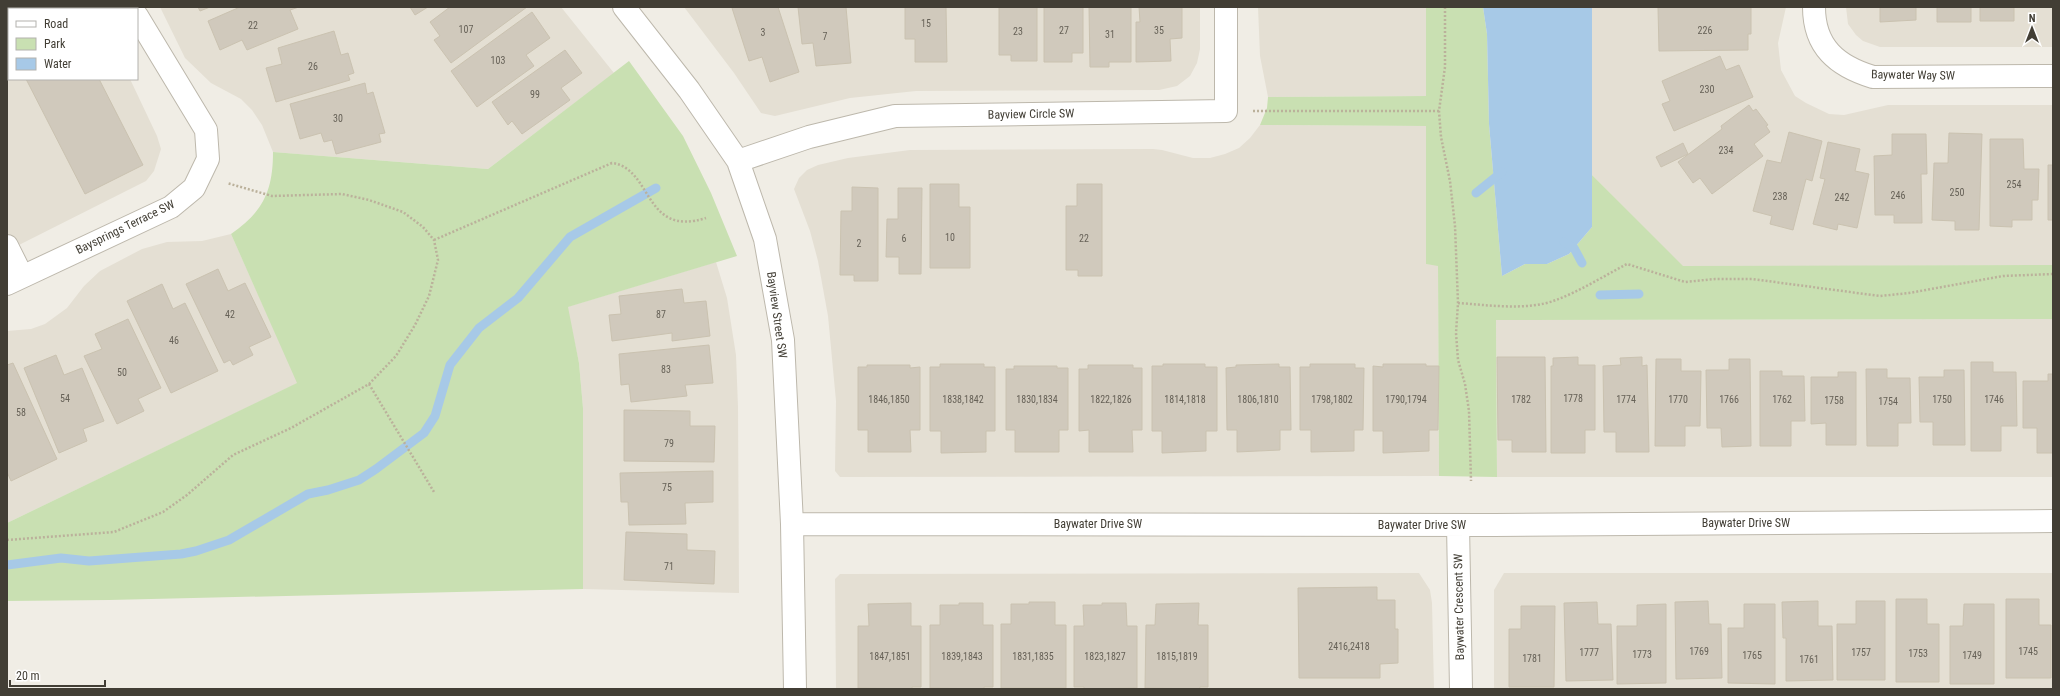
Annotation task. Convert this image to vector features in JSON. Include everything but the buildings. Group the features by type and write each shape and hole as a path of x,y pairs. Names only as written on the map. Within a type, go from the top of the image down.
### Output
{"street":[{"name":"Bayview Street SW","path":"624,7 689,90 738,161 765,239 783,340 792,524 795,689"},
{"path":"1226,7 1226,111"},
{"name":"Baywater Way SW","path":"1814,7 1819,39 1835,58 1852,70 1872,77 2053,76"},
{"name":"Baysprings Terrace SW","path":"15,280 171,207 194,188 201,175 208,159 206,130 138,18"},
{"name":"Bayview Circle SW","path":"738,161 809,137 895,116 1226,111"},
{"path":"7,246 15,280"},
{"name":"Baywater Drive SW","path":"792,524 1458,525 2053,521"},
{"name":"Baywater Crescent SW","path":"1458,525 1461,689"}],"path":[{"path":"1445,7 1445,67 1439,111 1441,137 1450,181 1455,226 1458,303 1456,333 1458,360 1465,384 1469,411 1471,481"},
{"path":"1226,111 1439,111"},
{"path":"434,240 612,163 621,164 629,170 658,211 673,220 691,223 706,218"},
{"path":"7,540 114,532 137,524 163,512 188,495 233,455 291,428 369,384 396,356 415,325 429,296 438,260 434,240 423,226 403,212 369,200 342,194 272,196 201,175"},
{"path":"1458,303 1497,306 1532,305 1555,301 1627,264 1686,282 1715,279 1752,279 1880,296 1910,293 2003,276 2053,274"},
{"path":"369,384 434,492"}],"shaded area":[{"path":"7,7 95,7 8,8 8,80 130,80 157,136 161,149 154,171 146,181 7,251"},
{"path":"160,7 561,7 614,73 488,169 273,152 262,125 252,110 241,99 211,83 185,58"},
{"path":"684,7 1200,7 1200,49 1197,63 1190,76 1177,86 1159,90 916,91 850,98 775,116 761,113 734,73"},
{"path":"1258,7 1426,7 1426,96 1268,97 1260,56"},
{"path":"1592,7 1786,7 1778,43 1781,70 1795,96 1829,114 1844,115 1888,105 2053,105 2053,265 1683,267 1591,174"},
{"path":"1846,7 2053,7 2053,47 1880,47 1863,41 1856,35 1848,24"},
{"path":"1260,125 1426,126 1426,264 1438,265 1439,476 840,477 835,471 836,401 828,316 818,261 810,231 794,189 799,178 807,170 818,165 848,158 910,150 1153,149 1193,158 1210,158 1239,148 1250,138"},
{"path":"231,234 298,383 7,523 7,331 31,329 45,324 67,308 84,286 100,271 142,249 167,242 202,241"},
{"path":"716,262 727,298 736,355 738,407 739,593 583,589 583,408 579,363 567,307"},
{"path":"2053,319 2053,477 1497,477 1496,320"},
{"path":"1419,573 1430,590 1432,603 1434,689 836,689 835,579 840,574"},
{"path":"1504,573 2053,573 2053,689 1494,689 1494,590"}],"green space":[{"path":"1426,7 1483,7 1487,34 1489,124 1502,276 1525,264 1547,264 1569,254 1592,227 1591,174 1683,266 2053,265 2053,319 1496,320 1497,477 1439,476 1438,266 1426,264 1426,126 1260,125 1267,108 1268,97 1426,96"},
{"path":"629,61 683,136 711,193 737,256 568,307 579,363 583,408 583,589 7,601 7,523 297,383 231,234 251,217 264,199 271,178 273,152 488,169"}],"water":[{"path":"1483,7 1592,7 1592,227 1569,254 1547,264 1525,264 1502,276 1489,124 1487,34"}],"waterway":[{"path":"1476,193 1502,172"},
{"path":"7,565 61,558 89,561 181,554 196,551 229,540 308,494 328,490 359,480 424,433 435,416 450,365 479,328 518,298 570,237 656,188"},
{"path":"1564,242 1574,248 1582,263"},
{"path":"1600,295 1639,294"}]}
